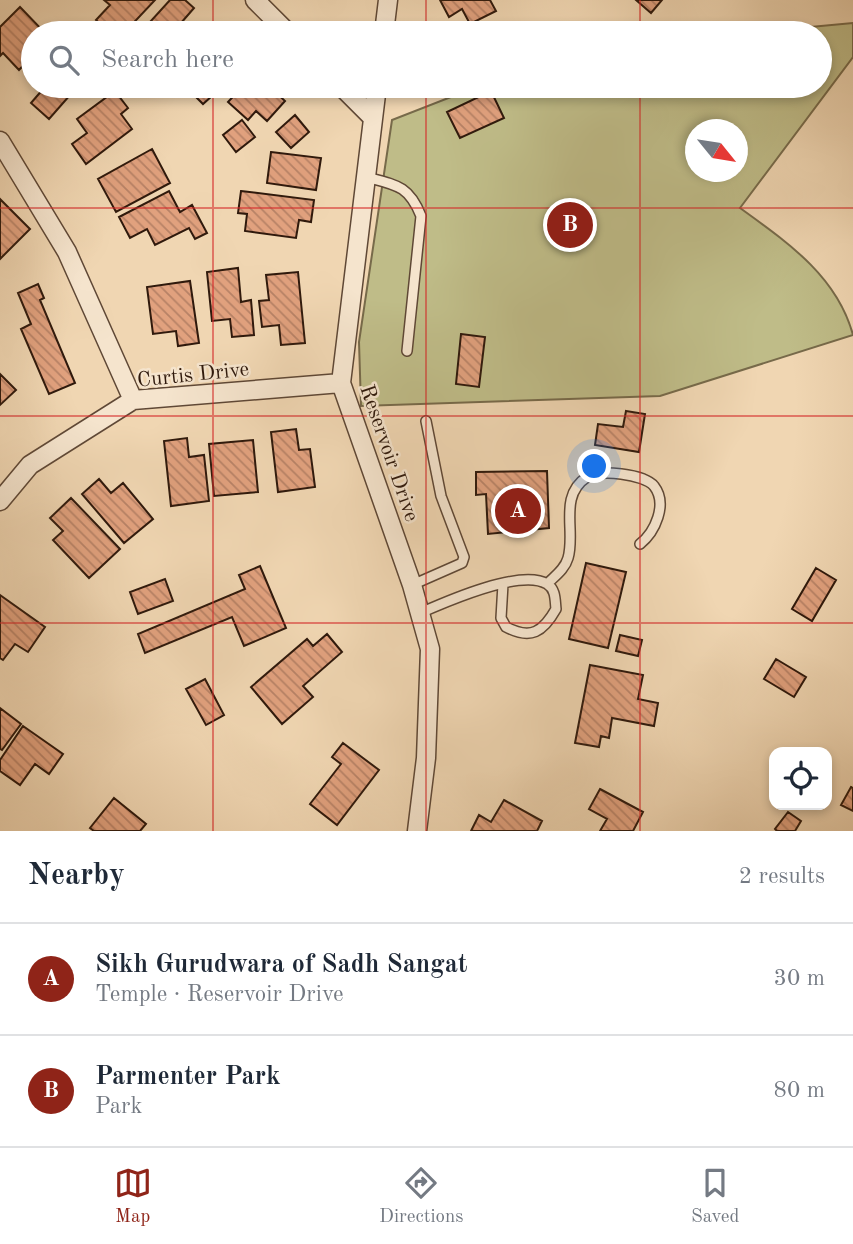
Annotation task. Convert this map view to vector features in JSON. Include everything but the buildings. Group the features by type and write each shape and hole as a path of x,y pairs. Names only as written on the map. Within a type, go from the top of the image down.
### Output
{"street":[{"path":"255,0 276,21"},
{"path":"385,21 388,0"},
{"path":"353,98 373,118"},
{"name":"Reservoir Drive","path":"376,98 341,383 412,585 430,649 426,758 416,831"},
{"path":"0,141 67,253 134,400"},
{"name":"Curtis Drive","path":"0,500 30,465 134,400 341,383"}],"lane":[{"path":"366,177 404,189 414,197 421,216 407,351"},
{"path":"412,585 463,563 464,557 440,496 426,421"},
{"path":"547,584 564,566 569,556 570,498 587,476 604,472 647,480 655,488 659,504 656,526 640,544"},
{"path":"420,613 469,590 531,579 547,584 554,591 556,609 540,632 531,635 506,627 501,618 503,584"}],"shaded area":[{"path":"853,23 853,57 832,85 832,25"},
{"path":"448,98 822,98 740,208 792,248 823,278 845,314 853,335 660,396 361,406 359,342 392,120"}],"place":[{"name":"Parmenter Park","path":"570,225"},
{"name":"Sikh Gurudwara of Sadh Sangat","path":"518,511"}]}
